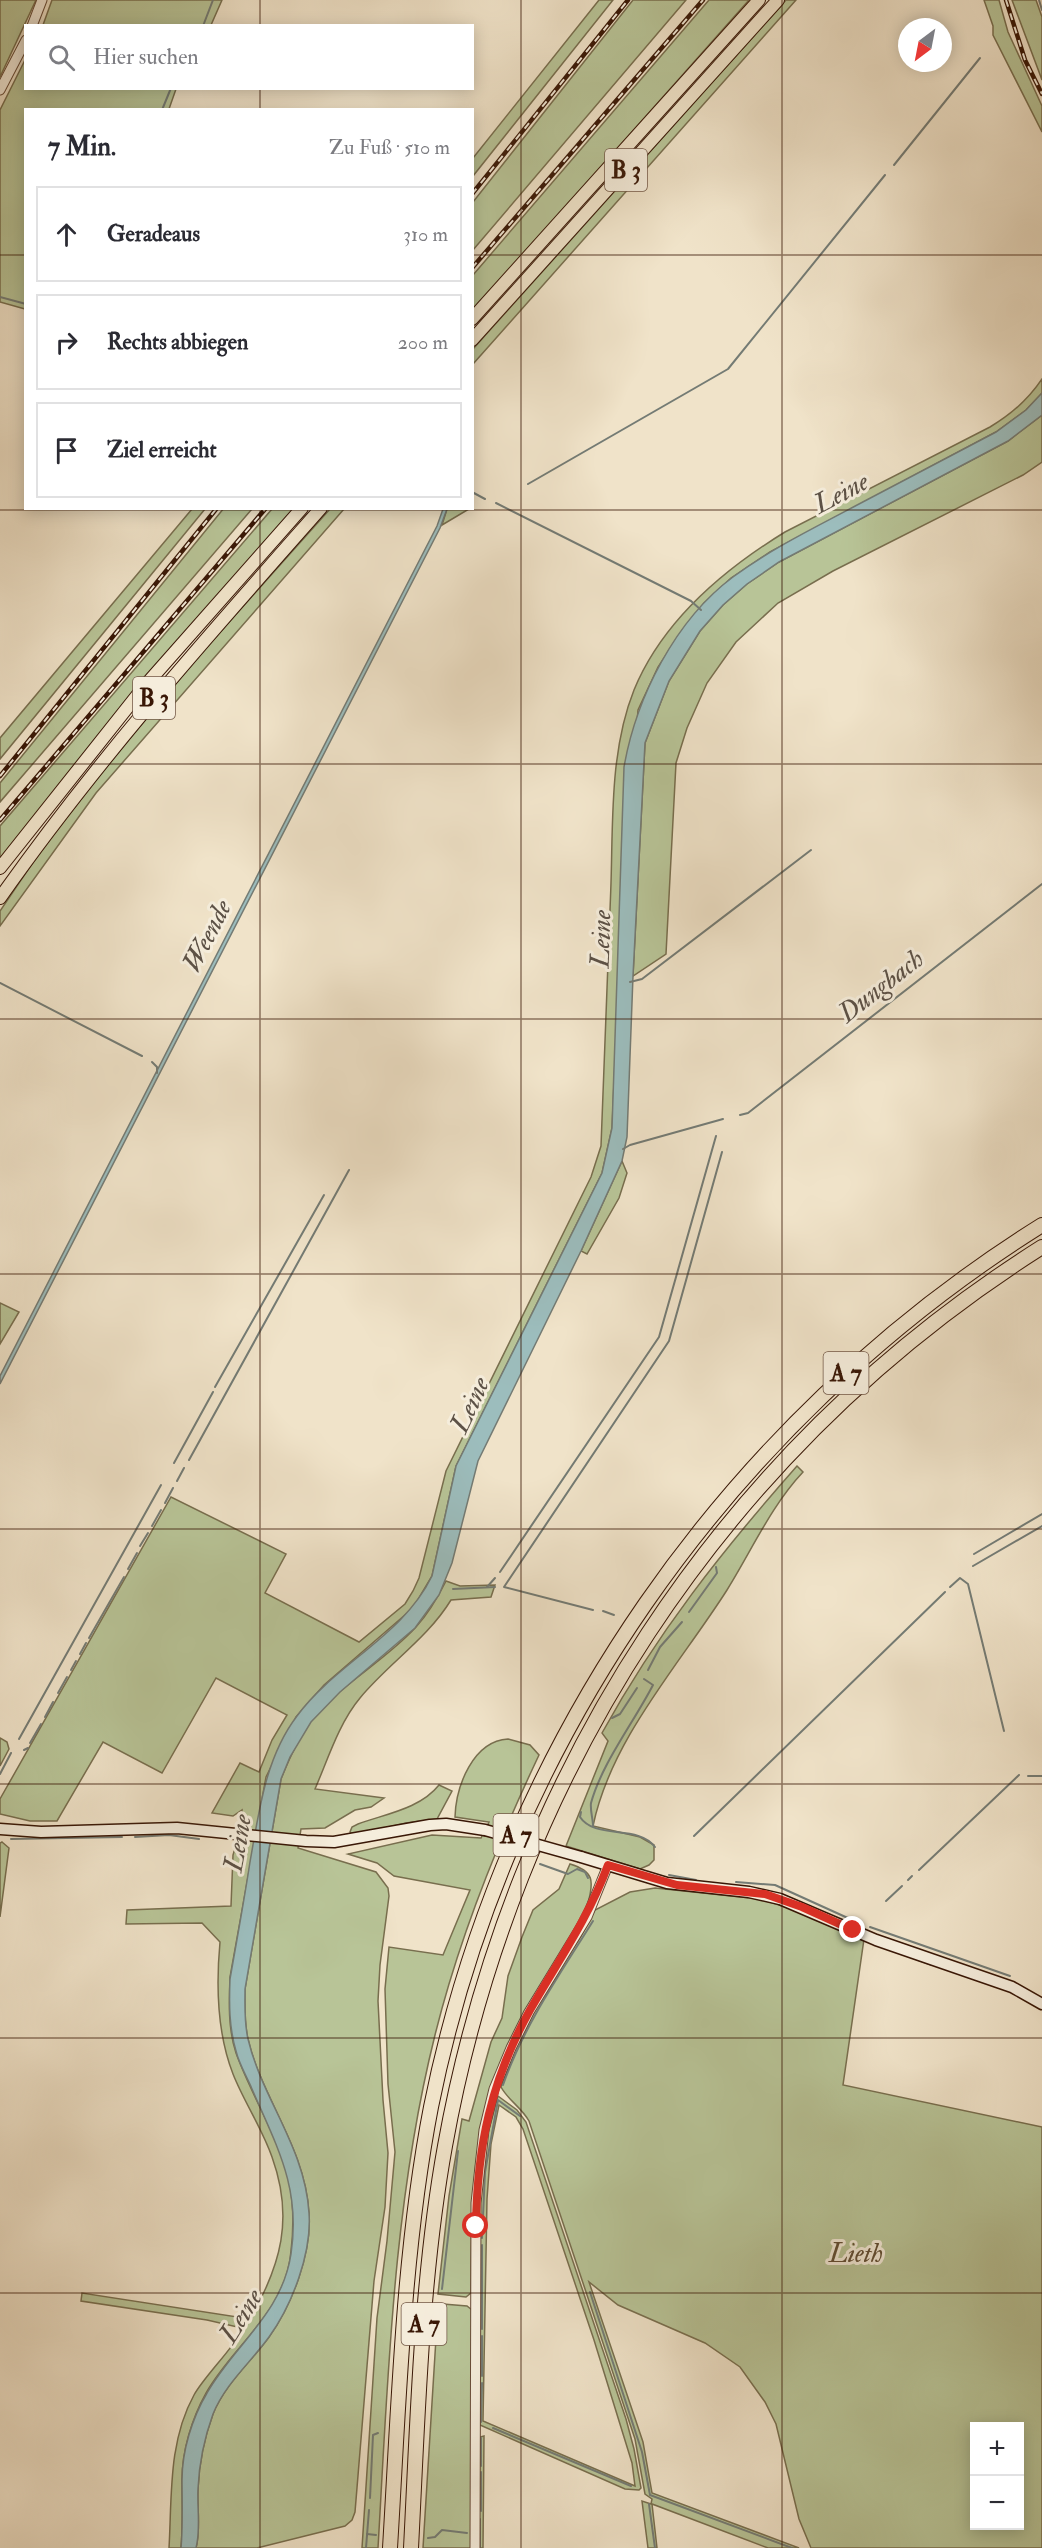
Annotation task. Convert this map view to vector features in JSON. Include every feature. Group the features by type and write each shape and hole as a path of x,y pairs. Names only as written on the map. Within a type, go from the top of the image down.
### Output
{"highway":[{"name":"B 3","path":"474,317 759,0"},
{"name":"B 3","path":"474,338 778,0"},
{"name":"B 3","path":"0,877 26,836 143,688 300,510"},
{"name":"B 3","path":"0,898 129,728 319,510"},
{"path":"0,868 26,836"},
{"name":"A 7","path":"390,2548 406,2296 431,2110 448,2035 481,1925 508,1853 539,1784 579,1707 635,1617 680,1553 756,1462 818,1399 891,1334 959,1281 1042,1226"},
{"name":"A 7","path":"411,2548 429,2263 438,2191 454,2102 472,2020 497,1940 526,1861 557,1792 610,1693 651,1629 696,1565 770,1476 838,1406 904,1348 975,1292 1042,1247"}],"main road":[{"path":"0,1829 41,1832 158,1827 229,1832 306,1842 334,1842 430,1825 446,1824 485,1830 677,1885 749,1892 780,1899 876,1940 1012,1987 1042,2004"}],"street":[{"path":"33,24 42,0"},
{"path":"0,90 24,44"},
{"path":"475,2548 476,2203 484,2130 494,2090 511,2048 529,2012 586,1917 608,1865"}],"green space":[{"path":"0,0 36,0 24,24 0,77"},
{"path":"52,0 222,0 211,24 43,24"},
{"path":"599,0 613,0 474,175 474,157"},
{"path":"633,0 686,0 474,249 474,201"},
{"path":"709,0 749,0 474,310 474,274"},
{"path":"786,0 796,0 474,363 474,348"},
{"path":"984,0 999,0 1008,32 1042,106 1042,132 993,35 993,26"},
{"path":"1012,0 1036,0 1042,17 1042,80"},
{"path":"24,62 24,90 176,90 169,108 24,108 24,309 0,302 0,110"},
{"path":"1042,379 1042,393 1026,410 996,432 770,552 731,578 704,603 681,632 658,667 638,710 619,969 612,1128 602,1173 456,1466 432,1576 413,1608 324,1685 296,1717 266,1777 230,1977 230,2016 236,2053 284,2161 293,2212 291,2251 287,2273 269,2310 217,2376 196,2413 182,2469 181,2548 169,2548 175,2451 186,2413 199,2387 234,2343 242,2328 207,2320 81,2301 82,2293 250,2319 270,2279 276,2260 283,2221 282,2200 279,2179 272,2157 233,2074 224,2042 218,1992 220,1942 202,1923 126,1924 127,1910 231,1906 233,1855 241,1827 242,1810 233,1816 212,1813 240,1763 259,1772 272,1740 287,1715 216,1678 162,1773 103,1742 57,1821 30,1821 0,1814 0,1799 171,1497 286,1554 265,1593 359,1642 405,1604 419,1578 446,1471 591,1177 601,1146 614,785 626,713 646,665 678,620 717,581 739,563 785,532 990,427 1019,406"},
{"path":"1042,415 1042,462 1023,475 833,571 778,603 736,642 707,683 687,728 676,763 666,954 633,976 645,743 669,681 700,631 723,605 747,584 779,562 1008,441"},
{"path":"191,510 204,510 0,759 0,738"},
{"path":"222,510 251,510 0,802 0,783"},
{"path":"271,510 295,510 0,860 0,826"},
{"path":"329,510 343,510 96,793 0,926 0,911 42,849 113,758 198,657"},
{"path":"447,510 467,510 442,525"},
{"path":"622,1161 627,1173 619,1198 587,1254 581,1251"},
{"path":"0,1303 19,1312 0,1344"},
{"path":"797,1466 803,1472 781,1499 727,1590 649,1703 615,1763 602,1794 593,1826 640,1837 654,1845 654,1860 640,1869 566,1846 608,1741 602,1733 623,1696 692,1594"},
{"path":"446,1581 460,1586 495,1585 491,1597 451,1600 431,1627 371,1685 340,1730 315,1789 384,1798 371,1807 355,1810 325,1828 301,1829 298,1848 376,1872 388,1888 389,1896 378,2001 388,2153 385,2207 374,2281 355,2512 352,2520 345,2526 257,2548 196,2548 200,2470 213,2414 224,2393 269,2337 285,2310 304,2261 309,2228 306,2189 300,2166 254,2061 245,2020 245,1989 281,1779 297,1743 310,1722 348,1684 416,1627 433,1605"},
{"path":"0,1738 7,1742 9,1749 0,1766"},
{"path":"508,1739 530,1745 539,1755 508,1824 467,1928 435,2035 421,2098 401,2226 389,2355 378,2548 362,2548 377,2318 395,2152 388,2084 385,1989 389,1947 443,1955 470,1890 394,1876 377,1863 348,1854 432,1835 481,1838 489,1822 455,1817 459,1792 463,1779 476,1756 496,1742"},
{"path":"439,1785 452,1791 437,1819 406,1823 354,1835 350,1832 352,1827 358,1824 390,1814 422,1800"},
{"path":"2,1842 9,1848 0,1917 0,1843"},
{"path":"570,1864 584,1870 590,1878 591,1889 588,1903 489,2093 483,2118 473,2192 471,2293 466,2297 438,2294 449,2196 462,2119 469,2121 491,2042 502,2018 508,1976 533,1910 559,1889"},
{"name":"Lieth","path":"655,1888 760,1899 795,1910 864,1939 843,2085 1042,2127 1042,2548 811,2548 799,2519 776,2424 765,2402 740,2367 705,2343 618,2305 589,2282 643,2442 652,2493 799,2548 768,2548 652,2504 657,2548 648,2548 642,2501 651,2504 652,2499 645,2494 635,2439 529,2121 501,2087 515,2049 542,1997 595,1910 630,1892"},
{"path":"498,2096 517,2110 526,2122 626,2419 634,2449 641,2488 639,2490 625,2489 480,2425 480,2202 485,2144","holes":["499,2105 516,2117 523,2129 594,2340 632,2463 635,2486 483,2421 487,2199 491,2144"]},
{"path":"443,2304 467,2306 472,2310 471,2548 423,2548 438,2306"},
{"path":"484,2436 483,2548 478,2548 480,2437"}],"water":[{"path":"1042,393 1042,415 1008,441 779,562 747,584 723,605 700,631 669,681 645,743 627,1137 622,1161 581,1251 478,1461 452,1563 439,1595 415,1628 340,1692 311,1722 290,1757 281,1779 245,1989 245,2020 254,2061 300,2166 309,2213 307,2245 299,2278 285,2310 269,2337 224,2393 213,2414 200,2470 196,2548 181,2548 182,2469 192,2424 218,2376 268,2312 286,2275 291,2254 293,2209 285,2168 237,2056 230,2015 230,1979 265,1786 277,1750 297,1716 330,1680 404,1616 432,1576 456,1466 602,1173 612,1128 624,767 638,714 648,688 661,662 693,615 733,577 795,538 996,432 1026,410"},
{"path":"443,510 447,510 440,528 0,1384 0,1376 437,526"}],"waterway":[{"name":"Weende","path":"204,24 213,0"},
{"path":"1039,0 1042,10"},
{"path":"894,165 980,58"},
{"name":"Weende","path":"163,108 170,90"},
{"path":"528,484 728,369 885,175"},
{"path":"0,297 24,303"},
{"path":"474,493 485,499"},
{"path":"496,503 691,601 701,610"},
{"path":"630,982 642,979 811,850"},
{"name":"Dungbach","path":"740,1115 748,1113 1042,884"},
{"path":"0,983 142,1056"},
{"path":"152,1062 157,1067 157,1073"},
{"name":"Dungbach","path":"623,1149 630,1145 723,1119"},
{"path":"500,1572 659,1337 716,1136"},
{"path":"593,1610 504,1587 669,1341 722,1152"},
{"path":"189,1460 349,1170"},
{"path":"215,1387 324,1195"},
{"path":"174,1463 213,1392"},
{"path":"177,1481 184,1468"},
{"path":"19,1739 161,1485"},
{"path":"165,1503 173,1488"},
{"path":"152,1526 161,1510"},
{"path":"974,1554 1042,1514"},
{"path":"973,1566 1042,1526"},
{"path":"140,1546 148,1533"},
{"path":"128,1569 137,1553"},
{"path":"689,1612 717,1573 716,1567"},
{"path":"89,1638 124,1577"},
{"path":"487,1587 495,1578"},
{"path":"950,1587 960,1578 968,1584 1004,1731"},
{"path":"453,1589 495,1587"},
{"path":"694,1836 945,1592"},
{"path":"603,1611 614,1615"},
{"path":"648,1670 660,1647 682,1622"},
{"path":"80,1654 86,1643"},
{"path":"71,1670 76,1661"},
{"path":"58,1693 67,1677"},
{"path":"593,1826 591,1803 596,1788 610,1758 653,1685 644,1679"},
{"path":"612,1718 620,1714 637,1688"},
{"path":"45,1717 53,1702"},
{"path":"30,1743 41,1724"},
{"path":"24,1750 28,1748"},
{"path":"0,1774 11,1753"},
{"path":"919,1870 1019,1775"},
{"path":"1028,1776 1042,1776"},
{"path":"581,1812 580,1817 587,1824 606,1831 638,1836 648,1840 655,1847"},
{"path":"135,1837 169,1835 199,1839"},
{"path":"11,1839 122,1837"},
{"path":"540,1864 568,1874 577,1869 585,1872 588,1878"},
{"path":"669,1875 696,1880"},
{"path":"908,1880 912,1876"},
{"path":"736,1882 775,1885 850,1919"},
{"path":"886,1901 902,1886"},
{"path":"503,2085 532,2021 593,1921"},
{"path":"870,1927 1010,1976"},
{"path":"850,1935 932,1965"},
{"path":"482,2238 485,2172 498,2100 520,2116"},
{"path":"442,2289 458,2151"},
{"path":"482,2245 482,2329"},
{"path":"590,2292 642,2452 650,2495 792,2548"},
{"path":"482,2336 482,2376"},
{"path":"481,2422 482,2383"},
{"path":"493,2428 631,2486"},
{"path":"370,2498 373,2435 378,2433"},
{"path":"481,2438 481,2466"},
{"path":"481,2472 481,2511"},
{"path":"649,2504 655,2548"},
{"path":"366,2548 369,2510"},
{"path":"480,2519 480,2548"},
{"path":"428,2538 435,2537 442,2530 467,2533"},
{"path":"367,2534 376,2535"}],"railway":[{"path":"474,192 628,0"},
{"path":"474,266 703,0"},
{"path":"1006,0 1025,60 1042,94"},
{"path":"0,776 215,510"},
{"path":"0,820 264,510"}],"route":[{"path":"476,2226 480,2153 489,2108 501,2070 529,2012 576,1937 596,1898 608,1865 677,1885 765,1894 802,1907 853,1930"}],"water label":[{"name":"Leine","path":"841,493"},
{"name":"Leine","path":"601,939"},
{"name":"Leine","path":"470,1405"},
{"name":"Leine","path":"238,1843"},
{"name":"Leine","path":"241,2316"}]}
